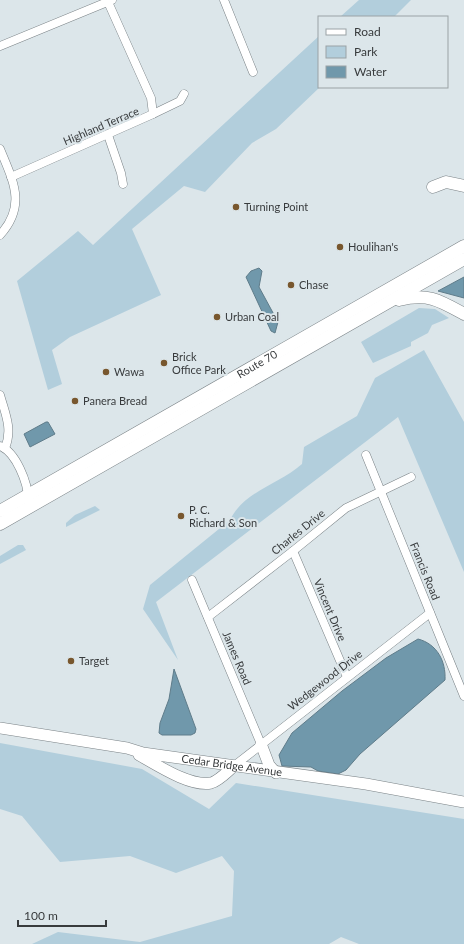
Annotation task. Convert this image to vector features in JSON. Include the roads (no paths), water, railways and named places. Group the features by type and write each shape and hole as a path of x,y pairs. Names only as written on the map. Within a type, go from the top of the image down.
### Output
{"highway":[{"path":"433,187 446,182 464,186"},
{"name":"Route 70","path":"0,511 28,493 174,413 464,246"},
{"name":"Route 70","path":"0,524 464,259"},
{"path":"388,302 418,296 431,298 464,314"}],"main road":[{"name":"Cedar Bridge Avenue","path":"0,728 276,773 366,784 464,802"},
{"path":"261,744 269,765 276,773"},
{"path":"127,748 186,779 199,783 212,783 234,766"}],"street":[{"path":"224,0 253,72"},
{"path":"0,46 110,1"},
{"name":"Highland Terrace","path":"11,177 153,114 151,98 110,1"},
{"path":"153,114 180,101 184,94"},
{"path":"108,135 121,173 123,184"},
{"path":"0,149 16,194 14,213 8,226 0,235"},
{"path":"0,395 9,427 9,437 2,447 17,462 28,493 29,507"},
{"name":"Francis Road","path":"366,455 464,696"},
{"name":"Charles Drive","path":"208,617 346,508 411,477"},
{"name":"Vincent Drive","path":"293,551 347,677"},
{"name":"James Road","path":"192,580 261,744"},
{"name":"Wedgewood Drive","path":"234,766 430,613"}],"water":[{"path":"259,268 262,271 259,287 278,322 275,333 271,331 246,277 251,271"},
{"path":"464,277 464,298 438,291"},
{"path":"48,422 55,434 30,447 24,434"},
{"path":"418,639 425,641 439,654 444,666 445,680 360,754 346,770 338,774 318,771 311,767 282,766 279,755 292,733 342,691 386,658"},
{"path":"174,669 196,729 195,733 191,735 162,735 159,733 160,723 169,699"}],"place":[{"name":"Turning Point","path":"236,207"},
{"name":"Houlihan's","path":"340,247"},
{"name":"Chase","path":"291,285"},
{"name":"Urban Coal","path":"217,317"},
{"name":"Brick Office Park","path":"164,363"},
{"name":"Wawa","path":"106,372"},
{"name":"Panera Bread","path":"75,401"},
{"name":"P. C. Richard & Son","path":"181,516"},
{"name":"Target","path":"71,661"}]}
